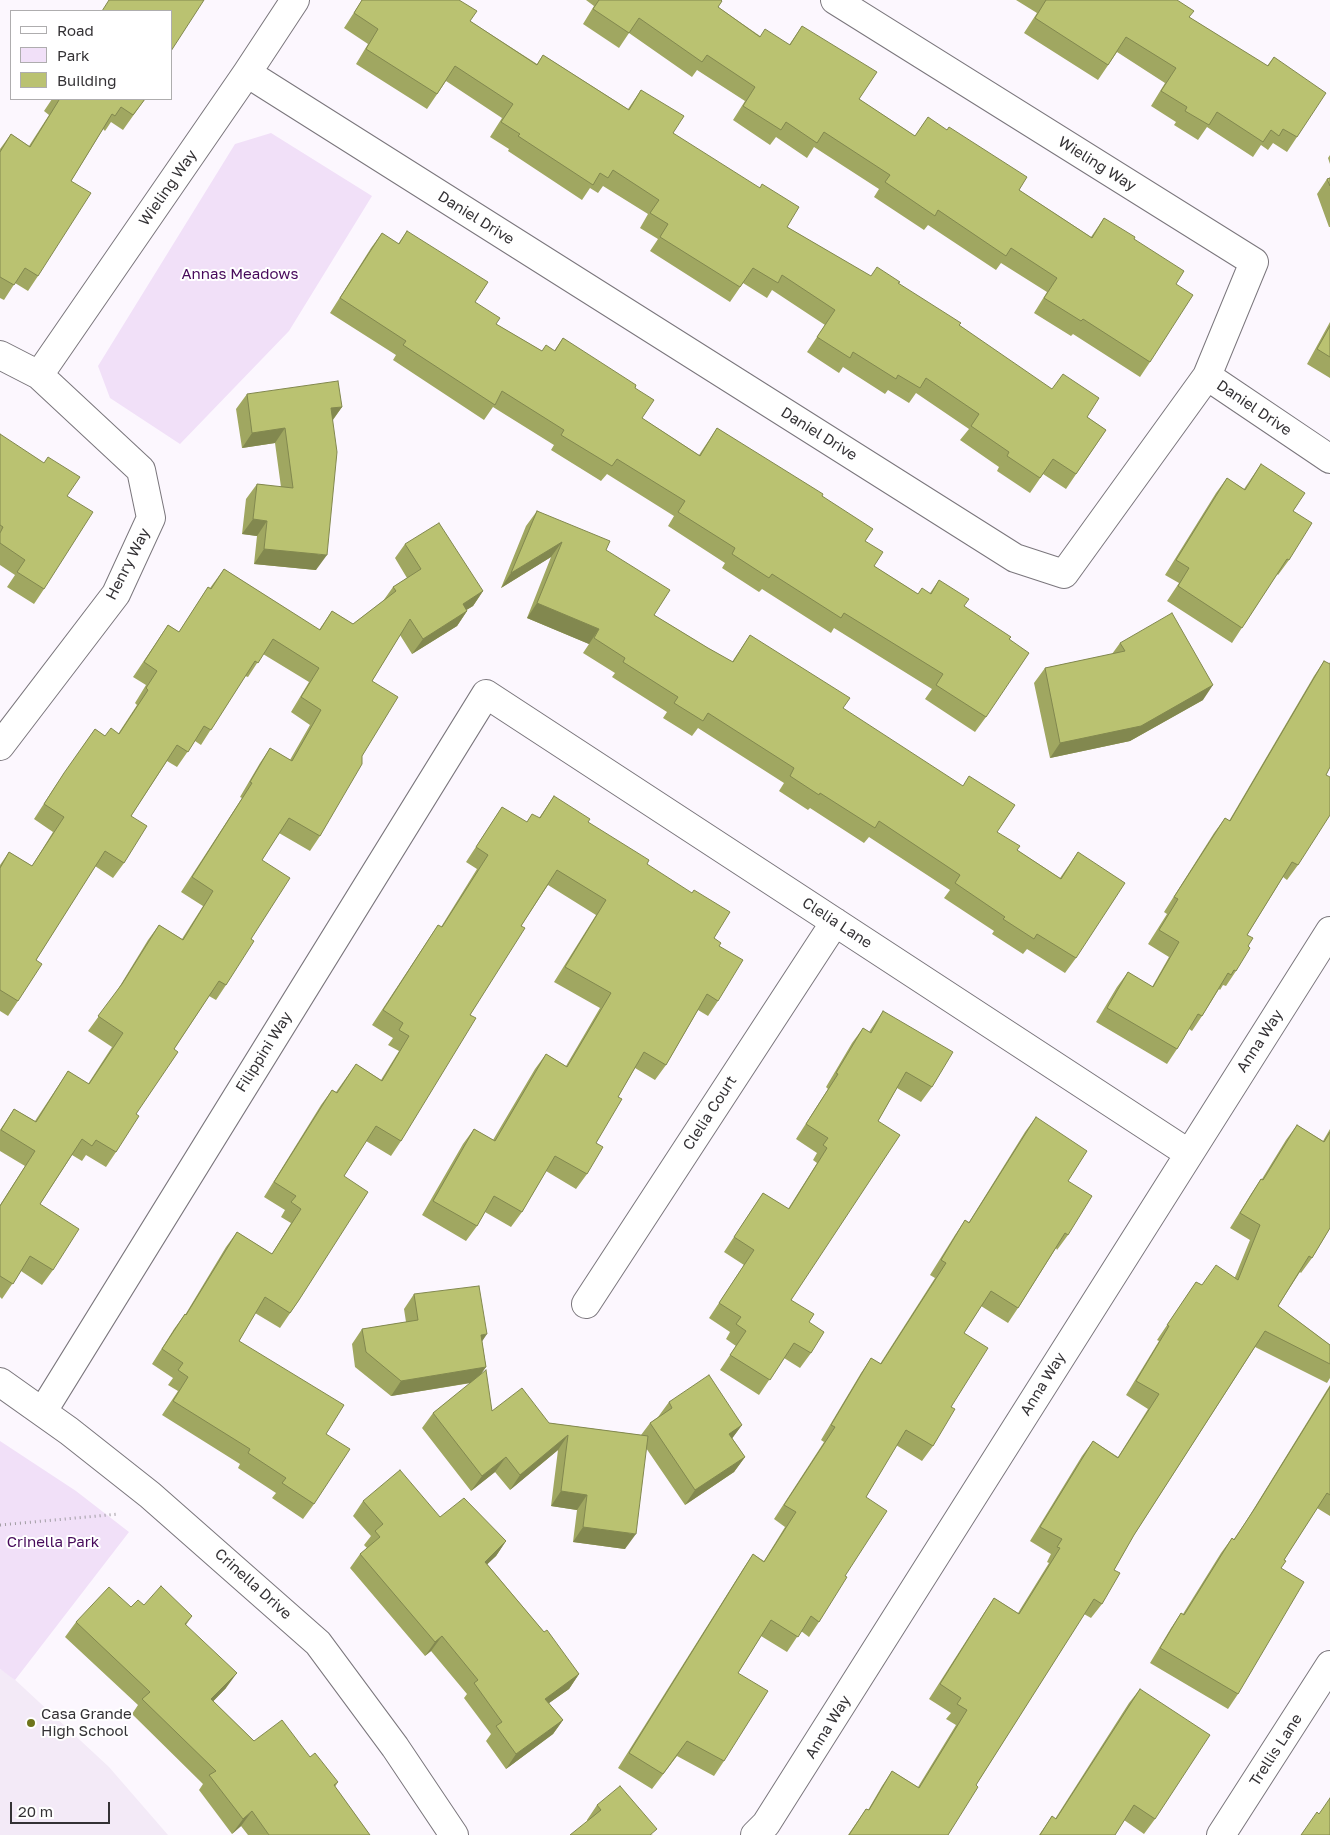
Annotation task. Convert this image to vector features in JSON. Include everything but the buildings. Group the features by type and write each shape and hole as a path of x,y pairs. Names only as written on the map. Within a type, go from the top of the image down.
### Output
{"street":[{"name":"Wieling Way","path":"39,375 248,73 295,0"},
{"name":"Wieling Way","path":"835,0 1254,262 1207,376"},
{"name":"Daniel Drive","path":"248,73 1015,558 1064,574 1207,376 1330,459"},
{"name":"Henry Way","path":"0,355 39,375 141,470 151,518 116,594 0,746"},
{"name":"Clelia Lane","path":"486,694 1188,1153"},
{"name":"Filippini Way","path":"43,1411 486,694"},
{"name":"Clelia Court","path":"586,1304 835,922"},
{"name":"Anna Way","path":"755,1835 772,1816 1188,1153 1330,931"},
{"name":"Crinella Drive","path":"0,1382 43,1411 150,1495 318,1643 395,1747 454,1835"},
{"name":"Trellis Lane","path":"1222,1835 1330,1665"}],"path":[{"path":"0,1525 119,1514"}],"shaded area":[{"name":"Casa Grande High School","path":"0,1669 11,1676 109,1767 168,1835 0,1835"}],"green space":[{"name":"Annas Meadows","path":"271,133 372,196 289,331 180,444 110,398 98,366 235,144"},
{"name":"Crinella Park","path":"0,1441 76,1491 129,1532 15,1680 0,1669"}],"place":[{"name":"Casa Grande High School","path":"31,1723"}]}
